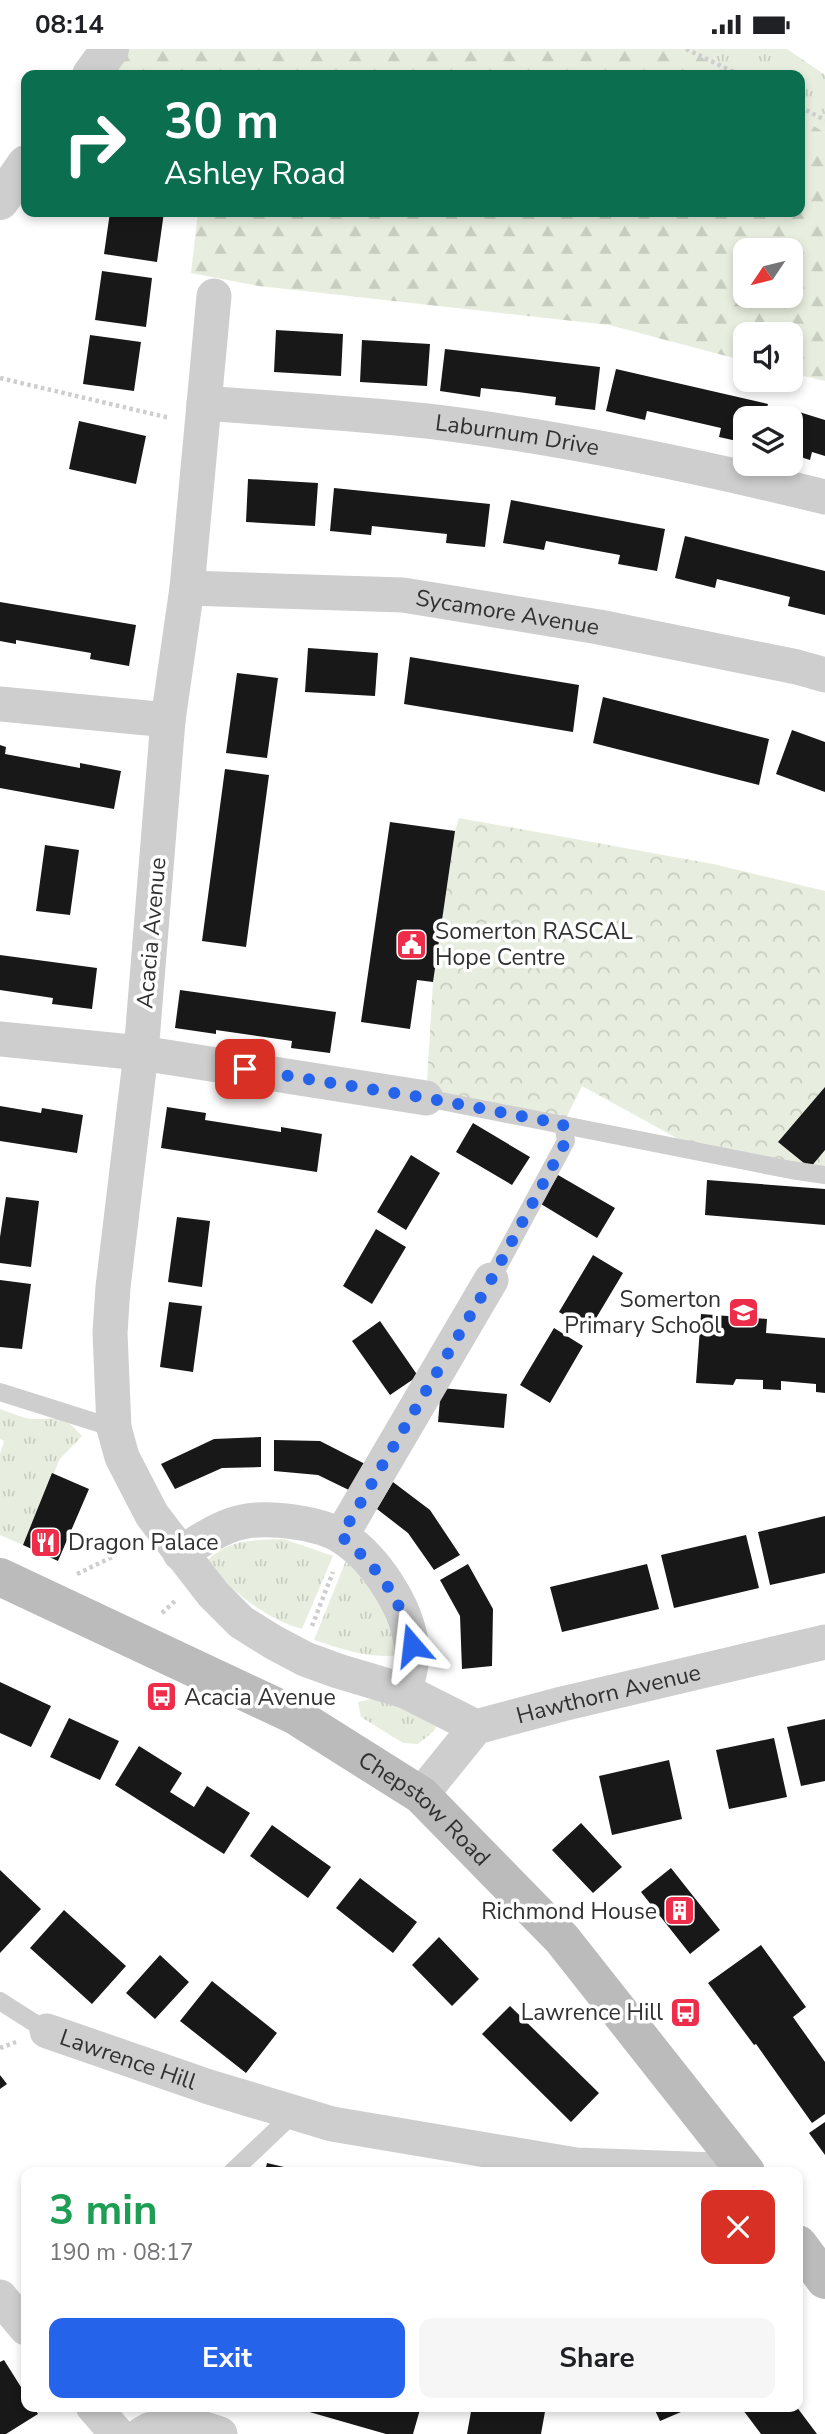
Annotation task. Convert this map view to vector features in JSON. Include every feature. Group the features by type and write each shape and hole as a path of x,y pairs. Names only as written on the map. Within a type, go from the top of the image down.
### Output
{"main road":[{"name":"Chepstow Road","path":"0,1577 294,1714 421,1795 562,1939 743,2167"},
{"path":"803,2250 825,2280"}],"street":[{"path":"95,70 110,49"},
{"path":"0,201 21,172"},
{"name":"Acacia Avenue","path":"215,296 187,588 168,720 141,1053 113,1287 110,1333 114,1428 122,1457 135,1487 152,1515 213,1594 241,1622 299,1656 405,1691 476,1727"},
{"name":"Laburnum Drive","path":"204,414 427,421 572,442 692,464 825,497"},
{"name":"Sycamore Avenue","path":"187,588 402,595 599,627 825,675"},
{"path":"0,704 168,720"},
{"path":"0,1039 141,1053 426,1098"},
{"path":"344,1538 491,1280"},
{"path":"180,1553 222,1527 248,1521 273,1520 308,1525 344,1538 365,1557 388,1585 406,1619 412,1645 405,1691"},
{"name":"Hawthorn Avenue","path":"476,1727 825,1642"},
{"path":"421,1795 476,1727"},
{"name":"Lawrence Hill","path":"47,2031 209,2087 332,2124 576,2165 633,2167"},
{"path":"0,2297 21,2322"},
{"path":"98,2412 117,2434"},
{"path":"142,2434 156,2425 183,2424 220,2434"}],"lane":[{"path":"426,1098 825,1175"},
{"path":"491,1280 566,1141 563,1124"},
{"path":"0,1392 114,1428"},
{"path":"0,2001 47,2031"},
{"path":"237,2167 294,2113"}],"path":[{"path":"686,49 730,70"},
{"path":"805,110 825,120"},
{"path":"0,378 204,414"},
{"path":"41,1598 114,1556 125,1539 135,1487"},
{"path":"299,1656 344,1538"},
{"path":"164,1611 179,1597"}],"green space":[{"path":"110,49 688,49 723,70 95,70"},
{"path":"688,49 787,49 825,75 825,133 805,120 805,70 723,70"},
{"path":"805,120 825,133 825,381 803,376 803,322 733,322 733,358 609,325 259,286 191,273 197,217 805,217"},
{"path":"459,818 713,864 825,891 825,1087 779,1142 810,1168 825,1150 825,1175 682,1141 582,1086 563,1124 426,1098 433,982"},
{"path":"0,1409 29,1418 64,1420 82,1436 60,1459 23,1545 0,1535 0,1454 4,1441 0,1439"},
{"path":"284,1539 333,1556 302,1629 276,1619 253,1605 210,1570 207,1561 224,1548 233,1545"},
{"path":"347,1558 374,1585 399,1655 366,1654 314,1640"},
{"path":"385,1696 438,1721 434,1731 418,1744 403,1743 361,1717 358,1702"}],"building":[{"path":"109,217 163,217 157,262 104,254"},
{"path":"102,271 152,278 146,327 95,320"},
{"path":"276,330 343,334 341,376 274,372"},
{"path":"90,335 141,342 134,391 83,384"},
{"path":"362,340 430,344 427,386 360,382"},
{"path":"445,349 600,367 595,410 555,405 556,397 518,392 481,388 480,397 440,391"},
{"path":"616,369 768,404 733,406 733,440 719,437 721,428 647,411 645,420 606,411"},
{"path":"803,413 825,420 825,456 812,452 810,460 803,458"},
{"path":"79,421 146,436 136,484 69,469"},
{"path":"248,479 318,483 315,526 246,522"},
{"path":"334,488 490,504 485,547 446,543 447,534 372,526 371,535 330,531"},
{"path":"511,500 665,529 657,571 618,564 620,555 546,541 544,550 503,543"},
{"path":"685,536 825,571 825,615 788,606 790,597 754,588 717,579 715,588 675,578"},
{"path":"0,602 136,625 129,666 90,659 91,653 16,640 16,644 0,641"},
{"path":"308,648 378,653 375,696 305,692"},
{"path":"410,657 579,685 573,732 404,704"},
{"path":"237,673 278,678 267,758 226,753"},
{"path":"603,697 769,739 759,785 593,743"},
{"path":"792,730 825,742 825,792 776,774"},
{"path":"0,745 6,747 5,754 80,768 80,763 121,771 114,809 0,788"},
{"path":"225,769 269,775 246,947 202,941"},
{"path":"390,822 455,831 433,982 417,980 410,1029 361,1022"},
{"path":"45,845 79,850 70,915 36,911"},
{"path":"0,955 97,968 92,1009 52,1004 53,998 0,990"},
{"path":"180,990 336,1012 330,1053 291,1048 292,1041 216,1030 216,1034 175,1028"},
{"path":"825,1087 825,1150 810,1168 778,1142"},
{"path":"0,1106 41,1113 42,1108 83,1115 77,1153 0,1141"},
{"path":"167,1107 206,1113 205,1120 281,1132 281,1127 322,1134 317,1172 161,1148"},
{"path":"473,1123 530,1157 512,1185 456,1152"},
{"path":"411,1155 440,1173 406,1230 377,1212"},
{"path":"558,1175 615,1208 597,1238 541,1204"},
{"path":"707,1180 825,1189 825,1225 705,1215"},
{"path":"6,1197 39,1201 31,1267 0,1263 0,1237"},
{"path":"177,1217 210,1221 202,1287 168,1282"},
{"path":"376,1229 406,1247 372,1304 343,1286"},
{"path":"593,1255 623,1273 589,1330 559,1312"},
{"path":"0,1280 31,1284 22,1349 0,1347"},
{"path":"169,1302 202,1306 193,1372 160,1367"},
{"path":"701,1314 767,1319 766,1333 825,1338 825,1393 816,1392 816,1384 781,1381 781,1390 763,1389 763,1380 736,1379 733,1385 696,1383"},
{"path":"380,1321 418,1376 390,1395 352,1341"},
{"path":"554,1328 583,1346 550,1403 520,1385"},
{"path":"441,1388 507,1394 504,1428 438,1422"},
{"path":"261,1437 261,1467 222,1468 175,1489 161,1464 214,1439"},
{"path":"274,1440 320,1441 369,1466 355,1493 318,1475 274,1471"},
{"path":"52,1473 89,1489 58,1561 23,1545"},
{"path":"393,1482 430,1510 460,1555 434,1570 408,1533 377,1509"},
{"path":"825,1516 825,1573 770,1585 758,1532"},
{"path":"746,1535 759,1588 674,1608 661,1555"},
{"path":"468,1564 493,1609 492,1666 462,1669 460,1616 440,1580"},
{"path":"647,1564 659,1609 562,1632 550,1587"},
{"path":"0,1682 51,1706 31,1747 0,1733"},
{"path":"69,1718 119,1741 100,1780 50,1757"},
{"path":"825,1719 825,1781 801,1786 787,1727"},
{"path":"774,1738 787,1797 729,1809 716,1750"},
{"path":"139,1746 182,1773 170,1792 194,1807 207,1786 250,1813 224,1854 115,1785"},
{"path":"669,1760 682,1819 612,1835 599,1776"},
{"path":"581,1823 622,1867 593,1893 552,1850"},
{"path":"272,1825 331,1867 308,1898 250,1856"},
{"name":"Richmond House","path":"671,1868 720,1930 690,1954 641,1892"},
{"path":"0,1870 41,1909 0,1953"},
{"path":"360,1878 417,1922 393,1953 336,1908"},
{"path":"64,1910 126,1966 92,2004 30,1948"},
{"path":"439,1937 479,1979 452,2006 412,1965"},
{"path":"761,1945 806,2007 793,2017 825,2062 825,2114 812,2123 756,2044 754,2045 708,1983"},
{"path":"160,1955 189,1982 155,2019 126,1993"},
{"path":"212,1981 277,2033 246,2073 180,2021"},
{"path":"510,2006 599,2093 571,2122 482,2034"},
{"path":"0,2075 7,2084 0,2089"},
{"path":"825,2122 825,2155 809,2133"},
{"path":"267,2163 284,2167 266,2167"},
{"path":"4,2360 21,2387 21,2412 38,2414 6,2434 0,2434 0,2362"},
{"path":"309,2412 419,2412 413,2434 386,2434"},
{"path":"471,2412 545,2412 541,2434 467,2434"},
{"path":"656,2412 681,2412 660,2421"},
{"path":"744,2412 800,2412 817,2434 761,2434"}],"place":[{"name":"Somerton RASCAL Hope Centre","path":"412,944"},
{"name":"Somerton Primary School","path":"744,1312"},
{"name":"Dragon Palace","path":"45,1542"},
{"name":"Acacia Avenue","path":"161,1697"},
{"name":"Richmond House","path":"680,1911"},
{"name":"Lawrence Hill","path":"686,2012"}],"route":[{"path":"245,1069 426,1098 563,1124 566,1141 491,1280 341,1536 365,1557 388,1585 406,1619 412,1645"}]}
